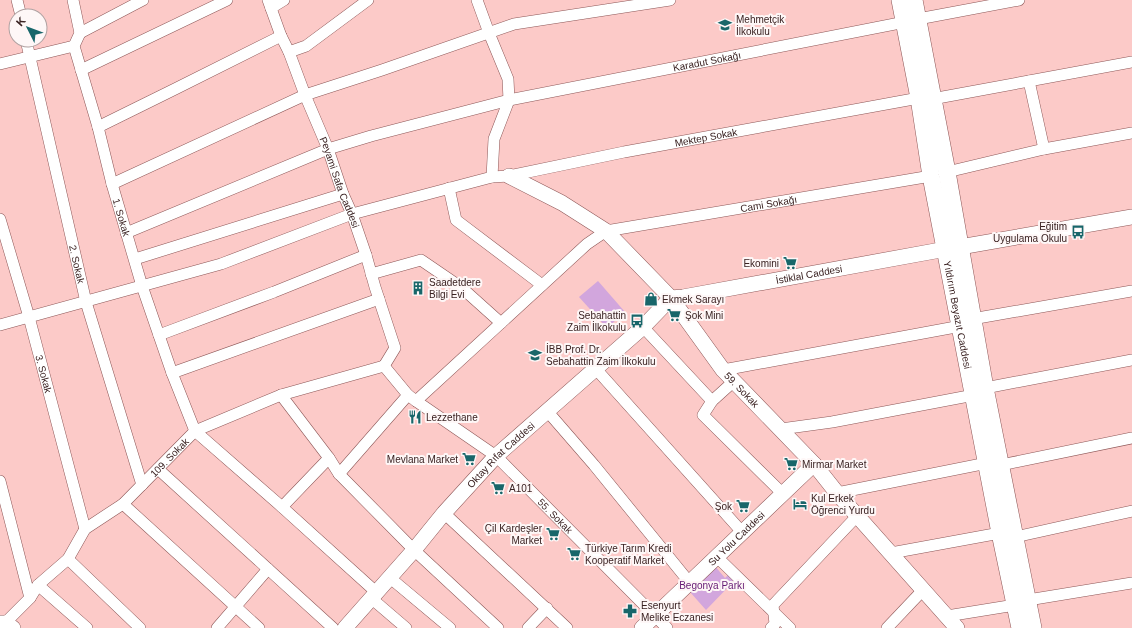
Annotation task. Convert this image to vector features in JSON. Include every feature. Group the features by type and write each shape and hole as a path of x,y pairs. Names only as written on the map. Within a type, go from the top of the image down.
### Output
{"main road":[{"name":"Yıldırım Beyazıt Caddesi","path":"900,0 911,21 926,98 967,323 1021,603 1020,628"},
{"name":"Yıldırım Beyazıt Caddesi","path":"911,21 914,0"},
{"name":"Yıldırım Beyazıt Caddesi","path":"1021,603 1033,628"}],"street":[{"path":"0,64 74,46 80,33 73,0"},
{"path":"80,33 143,0"},
{"path":"81,70 227,0"},
{"path":"270,4 284,0"},
{"path":"290,52 306,46 368,0"},
{"path":"477,0 508,79 509,100 494,139 492,177"},
{"path":"112,184 305,95 514,24 670,0"},
{"name":"Karadut Sokağı","path":"126,233 328,149 371,136 509,100 1019,0"},
{"name":"Peyami Safa Caddesi","path":"270,4 281,36 290,52 305,95 328,149 343,194 352,214 396,348 384,366"},
{"path":"98,127 281,36"},
{"name":"1. Sokak","path":"74,46 142,286 172,373 195,431"},
{"name":"2. Sokak","path":"28,48 86,302 142,485"},
{"name":"Mektep Sokak","path":"0,325 221,264 352,214 492,177 509,176 624,152 1132,62"},
{"path":"1029,81 1044,149"},
{"name":"Cami Sokağı","path":"606,231 939,174 1044,149 1132,133"},
{"name":"59. Sokak","path":"509,176 562,203 606,231 671,298 733,382 814,464 837,493 958,628"},
{"path":"449,188 456,220 542,285"},
{"path":"135,259 343,194"},
{"name":"İstiklal Caddesi","path":"671,298 683,298 953,248 1132,217"},
{"name":"3. Sokak","path":"0,219 29,317 85,529"},
{"path":"339,474 412,398 501,322 587,244 606,231"},
{"path":"159,335 274,292 366,255"},
{"path":"371,274 421,260 462,288 501,322"},
{"path":"723,370 1132,291"},
{"name":"Oktay Rıfat Caddesi","path":"345,628 414,550 444,513 496,456 548,412 643,327 671,298"},
{"path":"172,373 379,299"},
{"path":"643,327 712,401"},
{"path":"780,429 832,422 1132,360"},
{"name":"109. Sokak","path":"6,625 30,598 38,585 68,559 85,529 123,504 195,431 281,396 384,366"},
{"name":"55. Sokak","path":"384,366 412,398 496,456 667,628"},
{"path":"596,369 742,532"},
{"path":"733,382 712,401 702,415 782,494"},
{"path":"281,396 329,458 339,474 414,550 498,628"},
{"path":"548,412 594,465 690,583"},
{"path":"195,431 282,508 374,595 406,628"},
{"path":"837,493 1132,438"},
{"path":"282,508 329,458"},
{"name":"Su Yolu Caddesi","path":"642,628 814,464"},
{"path":"158,468 333,628"},
{"path":"0,481 30,598"},
{"path":"123,504 259,628"},
{"path":"891,553 1007,535 1132,511"},
{"path":"444,513 567,628"},
{"path":"772,628 775,624 773,606 858,515"},
{"path":"717,557 790,628"},
{"path":"68,559 140,628"},
{"path":"217,628 268,569"},
{"path":"389,577 450,628"},
{"path":"947,616 1132,583"},
{"path":"38,585 87,628"},
{"path":"887,628 923,590"},
{"path":"528,628 547,608"}],"green space":[{"path":"598,281 625,312 607,328 579,297"},
{"name":"Begonya Parkı","path":"714,565 725,578 728,575 734,581 706,610 690,592"}],"place":[{"name":"Mehmetçik İlkokulu","path":"725,25"},
{"name":"Eğitim Uygulama Okulu","path":"1078,232"},
{"name":"Ekomini","path":"790,263"},
{"name":"Saadetdere Bilgi Evi","path":"418,288"},
{"name":"Ekmek Sarayı","path":"651,299"},
{"name":"Şok Mini","path":"674,315"},
{"name":"Sebahattin Zaim İlkokulu","path":"637,321"},
{"name":"İBB Prof. Dr. Sebahattin Zaim İlkokulu","path":"535,355"},
{"name":"Lezzethane","path":"415,417"},
{"name":"Mevlana Market","path":"469,459"},
{"name":"Mirmar Market","path":"791,464"},
{"name":"A101","path":"498,488"},
{"name":"Kul Erkek Öğrenci Yurdu","path":"800,504"},
{"name":"Şok","path":"743,506"},
{"name":"Çil Kardeşler Market","path":"553,534"},
{"name":"Türkiye Tarım Kredi Kooperatif Market","path":"574,554"},
{"name":"Esenyurt Melike Eczanesi","path":"630,611"}]}
